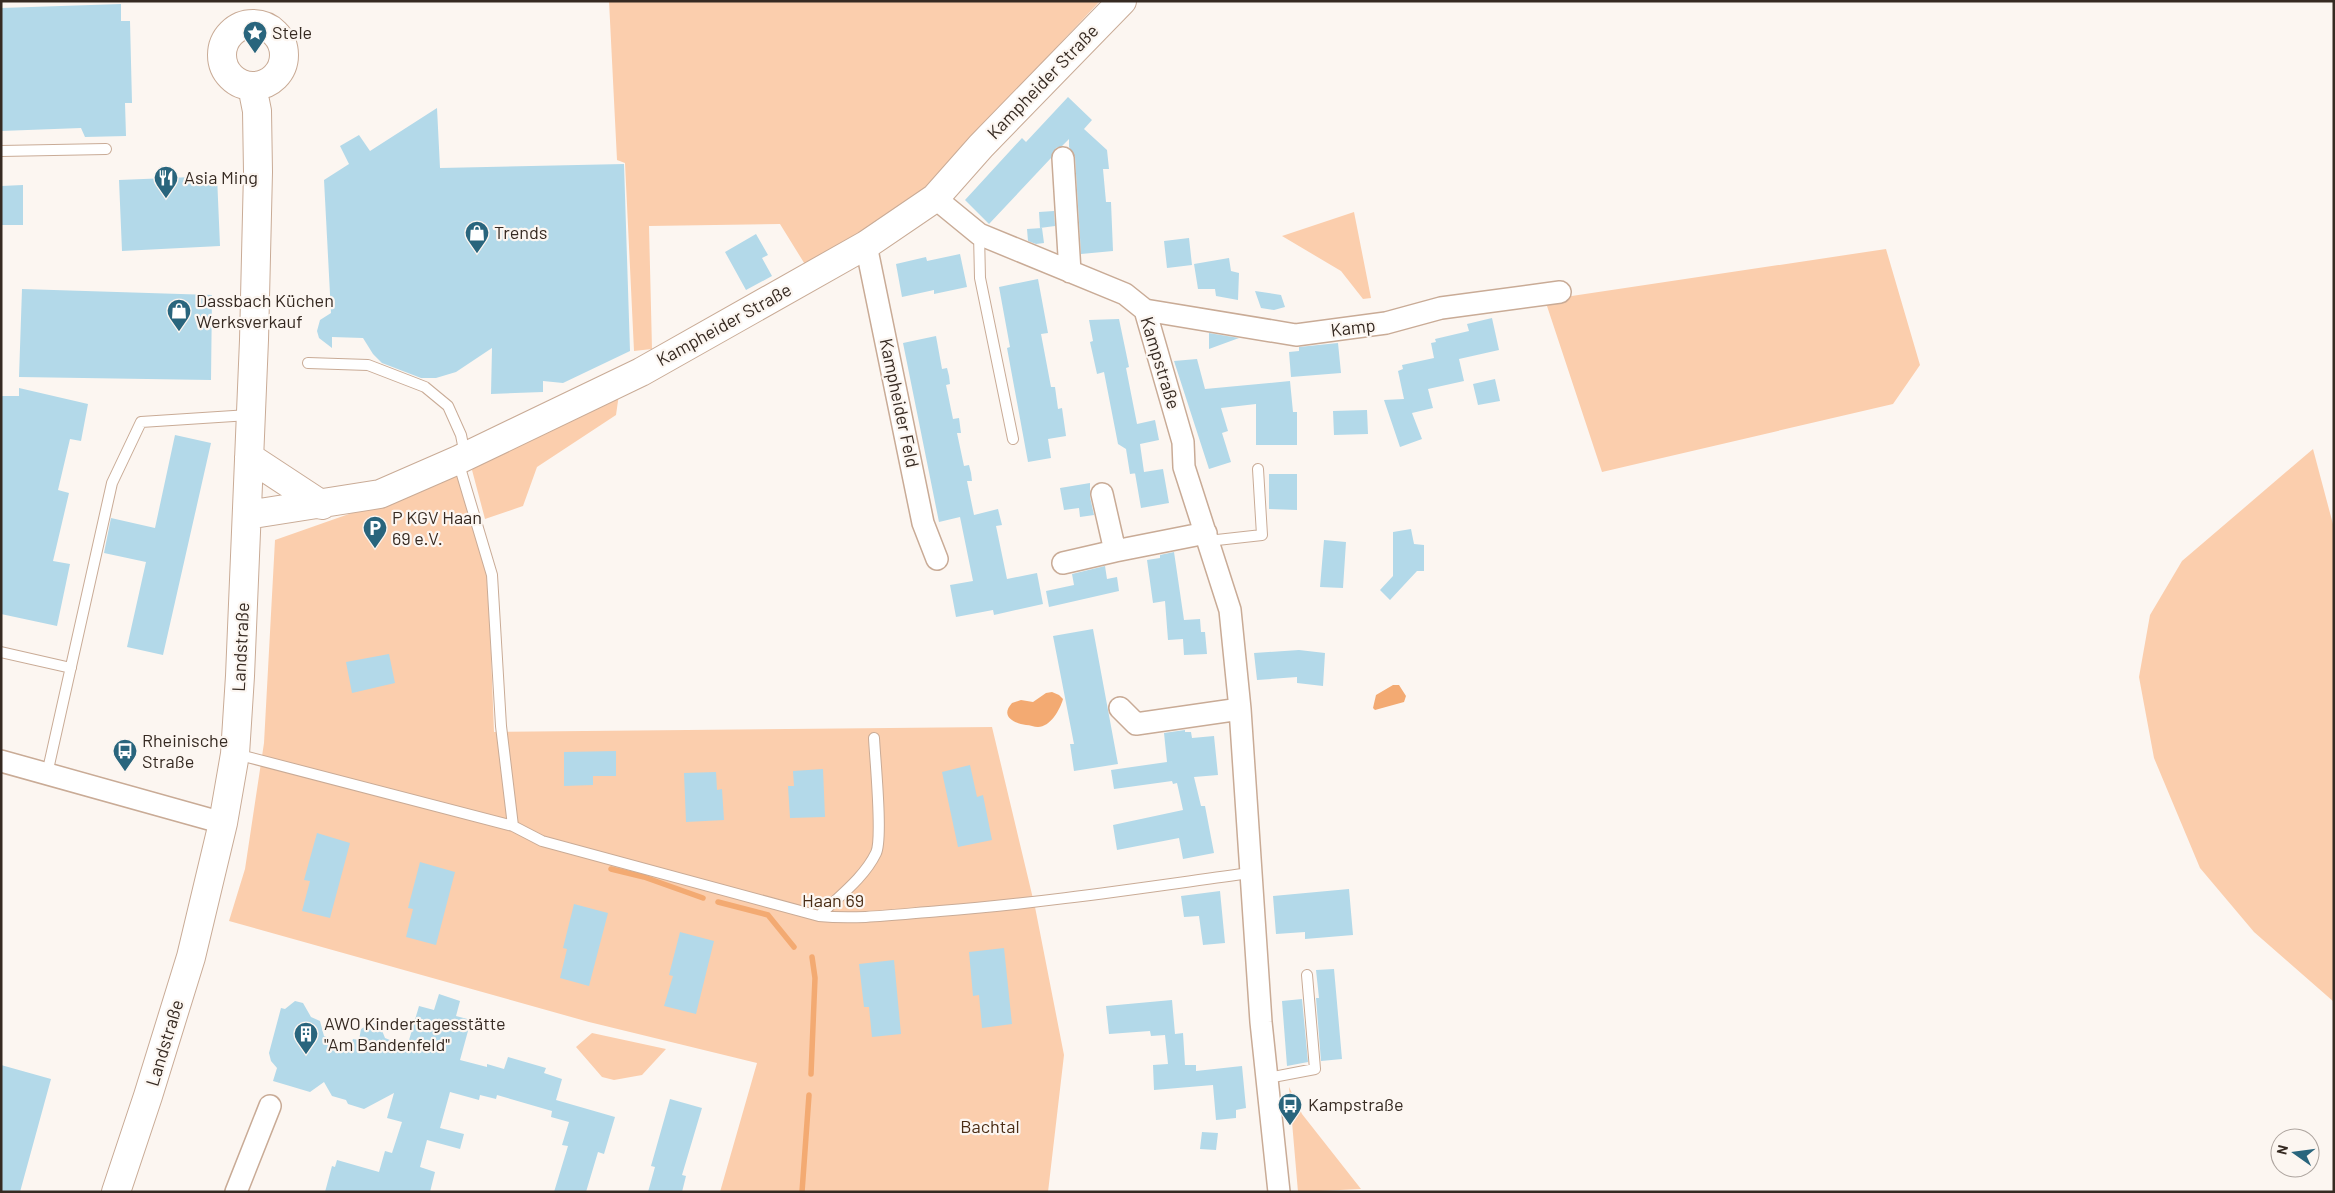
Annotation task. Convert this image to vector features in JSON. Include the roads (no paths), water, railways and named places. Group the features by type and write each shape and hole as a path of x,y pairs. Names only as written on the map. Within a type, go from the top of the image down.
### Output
{"main road":[{"name":"Kampheider Straße","path":"247,515 322,505 380,494 462,458 640,372 866,245 935,198 981,146 1122,1"},
{"path":"250,12 278,34 285,53 282,67 272,80 263,85 252,86 235,80 228,73 223,65 222,56 223,46 233,30 250,12"},
{"name":"Landstraße","path":"116,1192 191,957 223,823 235,754 254,340 258,172 257,111 252,86"},
{"path":"250,458 322,505"}],"street":[{"path":"1063,158 1070,272"},
{"name":"Kampstraße","path":"935,198 979,234 1125,294 1145,310 1183,442 1184,467 1230,610 1240,709 1261,1022 1279,1192"},
{"name":"Kampheider Feld","path":"866,245 923,523 937,560"},
{"name":"Kamp","path":"1145,310 1296,335 1386,323 1442,308 1560,292"},
{"path":"1102,494 1115,551"},
{"path":"1063,562 1115,551 1207,537"},
{"path":"1120,708 1136,724 1240,709"},
{"path":"1,761 223,823"},
{"path":"236,1192 270,1106"}],"lane":[{"path":"1,151 106,149"},
{"path":"979,234 980,278 1014,439"},
{"path":"308,363 368,366 425,387 448,406 461,435 462,458 492,574 501,726 513,826"},
{"path":"47,774 112,483 141,422 250,415"},
{"path":"1207,537 1262,535 1258,469"},
{"path":"1,652 71,668"},
{"path":"819,916 864,870 877,852 878,821 874,738"},
{"path":"235,754 513,826 542,841 819,916 843,918 1044,902 1250,872"},
{"path":"1268,1078 1314,1069 1307,975"}],"waterway":[{"path":"611,869 644,877 703,898"},
{"path":"718,902 768,915 794,947"},
{"path":"811,1074 815,978 812,957"},
{"path":"802,1192 809,1095"}],"place":[{"name":"Stele","path":"255,54"},
{"name":"Asia Ming","path":"166,199"},
{"name":"Trends","path":"477,254"},
{"name":"Dassbach Küchen Werksverkauf","path":"179,332"},
{"name":"P KGV Haan 69 e.V.","path":"375,549"},
{"name":"Rheinische Straße","path":"125,772"},
{"name":"AWO Kindertagesstätte \"Am Bandenfeld\"","path":"306,1055"},
{"name":"Kampstraße","path":"1290,1126"}],"park label":[{"name":"Haan 69","path":"833,901"},
{"name":"Bachtal","path":"990,1127"}]}
